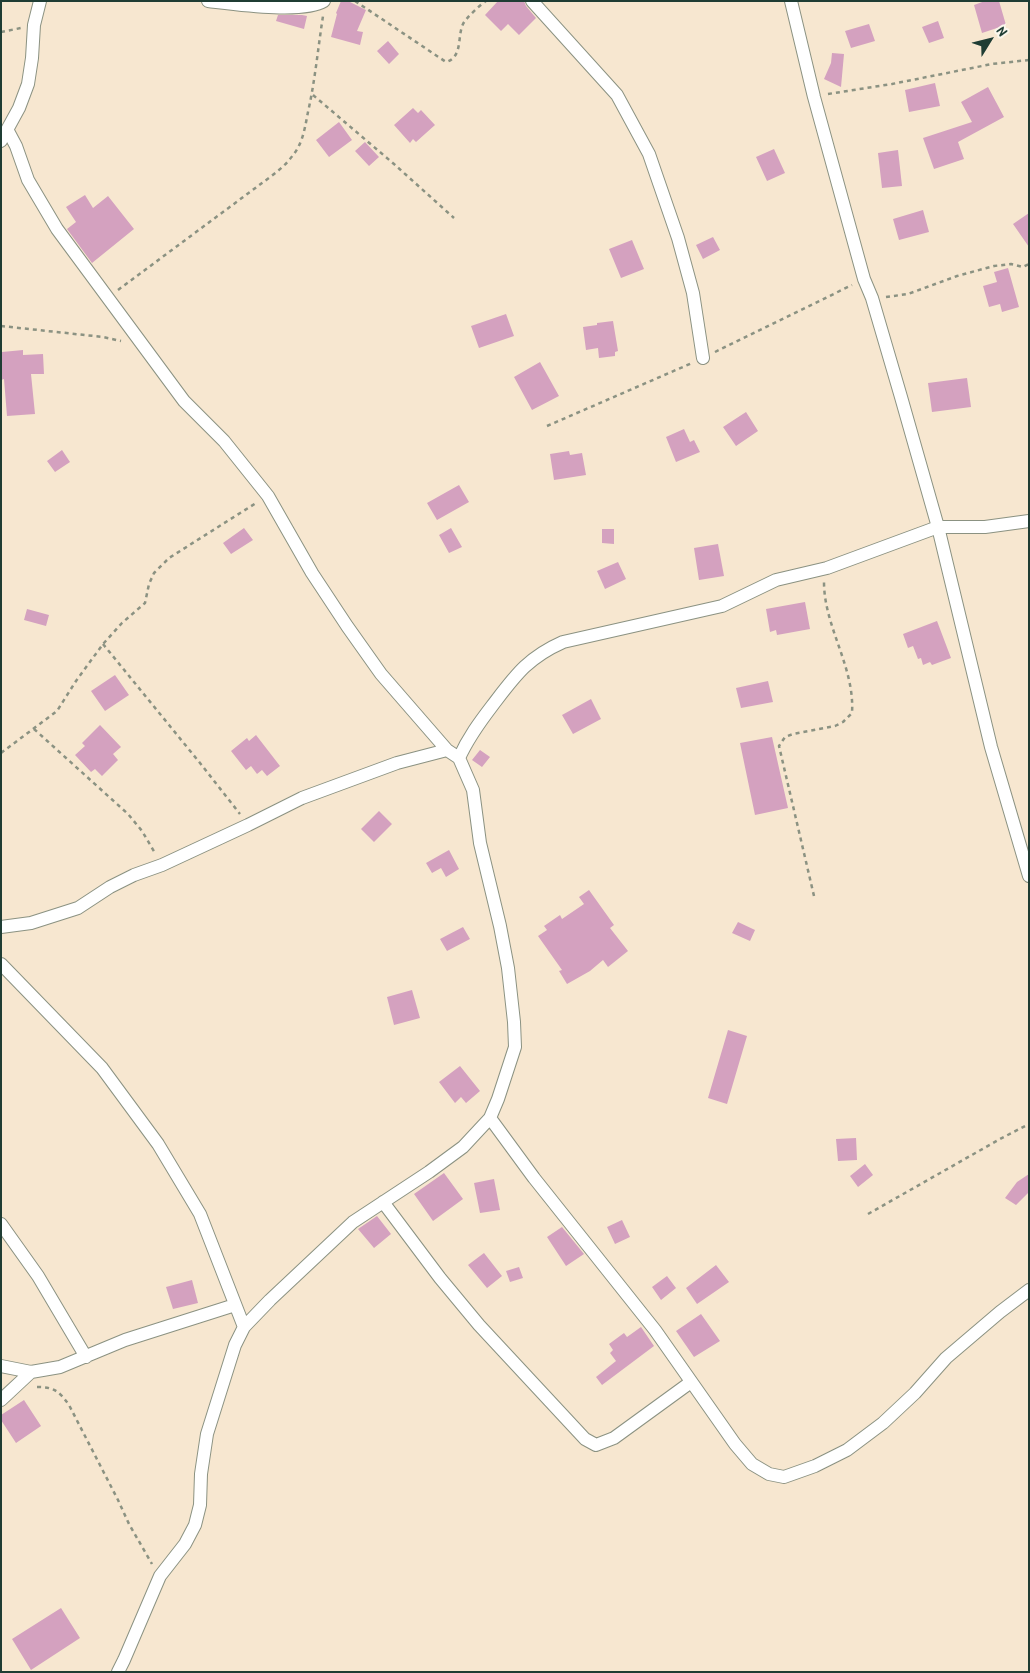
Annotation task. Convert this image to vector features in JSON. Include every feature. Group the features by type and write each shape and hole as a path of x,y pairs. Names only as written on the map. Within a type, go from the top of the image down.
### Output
{"street":[{"path":"40,1 34,25 28,84 20,108 4,136 16,146 28,180 57,229 184,401 224,441 268,496 312,573 382,674 447,750 459,758 473,790 480,843 500,926 514,1022 515,1047 490,1118 463,1147 429,1172 353,1222 244,1327 235,1345 207,1434 201,1474 200,1505 195,1525 185,1544 160,1576 118,1672"},
{"path":"208,1 250,6 300,7 311,7 323,2"},
{"path":"532,1 617,95 650,154 678,238 693,293 703,358"},
{"path":"792,2 814,97 864,279 872,298 938,527 991,747 1029,876"},
{"path":"459,758 477,724 520,670 547,649 563,642 722,606 776,580 828,568 938,527 985,527 1029,522"},
{"path":"1,927 31,923 68,912 134,875 162,865 248,826 302,798 397,763 447,750"},
{"path":"1,964 102,1068 158,1144 200,1214 244,1327"},
{"path":"490,1118 540,1185 655,1330 735,1444 752,1464 769,1474 784,1476 815,1466 847,1450 876,1428 914,1393 946,1358 1029,1290"},
{"path":"383,1202 440,1278 479,1324 585,1440 596,1445 614,1438 691,1382"},
{"path":"1,1224 38,1276 86,1358"},
{"path":"1,1366 32,1372 60,1367 86,1358 125,1340 235,1305"},
{"path":"1,1400 18,1387 32,1372"}],"path":[{"path":"355,1 446,62 456,56 463,23 486,1"},
{"path":"108,298 279,170 293,156 300,145 305,131 312,95 323,2"},
{"path":"1,32 34,25"},
{"path":"814,97 992,64 1029,60"},
{"path":"312,95 394,164 454,218"},
{"path":"872,298 908,294 957,276 994,266 1011,264 1023,267 1029,264"},
{"path":"1,326 103,337 142,344"},
{"path":"1,753 57,711 103,644 122,622 145,603 149,584 160,566 169,558 268,496"},
{"path":"814,896 778,746 784,737 835,726 843,722 852,713 853,700 851,688 843,655 824,596 824,577 828,568"},
{"path":"103,644 200,763 248,826"},
{"path":"34,729 128,814 142,831 162,865"},
{"path":"868,1214 1000,1138 1029,1124"},
{"path":"18,1387 44,1387 52,1389 58,1392 69,1405 129,1524 160,1576"}],"building":[{"path":"341,1 348,1 366,10 357,31 363,32 360,45 331,37 336,13"},
{"path":"498,1 524,1 536,18 519,35 508,24 501,31 485,15"},
{"path":"985,1 999,1 1006,25 982,33 974,5"},
{"path":"278,15 307,16 304,29 276,21"},
{"path":"938,21 944,38 929,43 922,27"},
{"path":"869,24 875,41 851,48 845,31"},
{"path":"388,41 399,54 389,64 377,51"},
{"path":"832,53 844,54 841,87 824,79 831,63"},
{"path":"935,83 940,106 909,112 905,90"},
{"path":"988,87 1004,117 958,142 964,159 934,169 923,138 972,122 961,102"},
{"path":"413,108 418,113 421,110 435,125 416,142 413,139 410,143 394,125"},
{"path":"339,122 352,140 329,157 316,140"},
{"path":"365,142 379,157 369,166 355,151"},
{"path":"774,149 785,173 767,181 756,157"},
{"path":"898,150 902,186 882,188 878,153"},
{"path":"85,195 93,208 108,196 134,229 92,263 67,229 76,222 66,207"},
{"path":"923,210 929,232 899,240 893,219"},
{"path":"1029,213 1029,247 1013,224"},
{"path":"713,237 720,250 703,259 696,245"},
{"path":"632,240 644,269 621,278 609,249"},
{"path":"1008,268 1019,307 1002,312 1000,304 989,307 983,286 997,282 994,272"},
{"path":"506,314 514,336 479,348 471,326"},
{"path":"613,321 618,351 615,352 615,356 599,358 598,348 586,350 583,327"},
{"path":"23,350 23,355 43,354 44,374 31,374 35,414 7,416 4,379 1,380 2,352"},
{"path":"540,362 559,396 532,410 514,377"},
{"path":"967,378 971,407 932,412 928,383"},
{"path":"746,412 758,431 736,446 723,427"},
{"path":"684,429 690,442 694,440 700,452 676,462 666,437"},
{"path":"62,450 70,462 55,472 47,461"},
{"path":"569,451 570,455 582,453 586,475 554,480 550,454"},
{"path":"459,485 469,502 437,520 427,503"},
{"path":"244,528 253,540 231,554 223,543"},
{"path":"451,528 462,547 449,553 439,535"},
{"path":"602,529 614,529 614,544 602,543"},
{"path":"718,544 724,576 699,580 694,548"},
{"path":"618,562 626,579 605,589 597,571"},
{"path":"805,602 810,629 777,635 776,630 770,632 766,609"},
{"path":"27,609 49,615 46,626 24,620"},
{"path":"937,621 951,658 932,665 930,662 923,665 921,658 918,659 913,646 908,648 903,634"},
{"path":"115,675 129,695 105,711 91,691"},
{"path":"768,681 773,702 741,708 736,688"},
{"path":"591,699 601,719 573,734 562,715"},
{"path":"100,725 121,747 113,754 118,760 102,776 95,769 91,772 75,755 85,746 82,743"},
{"path":"256,735 280,766 267,776 262,770 257,774 251,766 246,770 231,751 247,738 249,741"},
{"path":"772,737 788,808 755,815 740,743"},
{"path":"480,750 490,757 482,767 472,760"},
{"path":"379,811 392,824 374,842 361,829"},
{"path":"449,850 459,869 446,877 441,868 432,873 426,863"},
{"path":"589,890 614,925 610,928 628,951 608,967 603,960 590,971 567,984 559,971 562,970 538,936 547,930 544,926 560,915 562,919 584,904 579,897"},
{"path":"738,922 755,930 750,941 732,933"},
{"path":"463,927 470,939 447,951 440,939"},
{"path":"412,990 420,1018 394,1025 387,997"},
{"path":"728,1030 747,1036 727,1104 708,1098"},
{"path":"460,1066 480,1091 466,1103 461,1097 455,1103 439,1082"},
{"path":"856,1138 857,1160 838,1161 836,1139"},
{"path":"865,1164 873,1175 858,1187 850,1176"},
{"path":"444,1173 463,1199 433,1221 414,1194"},
{"path":"1029,1174 1029,1192 1016,1205 1005,1198 1017,1182"},
{"path":"494,1179 500,1210 480,1213 474,1183"},
{"path":"377,1216 391,1234 374,1248 358,1229"},
{"path":"622,1220 630,1237 615,1244 607,1227"},
{"path":"562,1227 584,1254 566,1266 547,1237"},
{"path":"484,1253 502,1276 487,1288 468,1265"},
{"path":"716,1265 729,1282 697,1304 686,1288"},
{"path":"519,1267 523,1278 510,1282 506,1271"},
{"path":"667,1276 676,1288 661,1300 652,1287"},
{"path":"192,1280 198,1303 173,1309 166,1287"},
{"path":"701,1314 720,1341 694,1357 676,1331"},
{"path":"641,1327 654,1346 602,1385 596,1377 616,1361 610,1353 613,1350 609,1344 624,1333 627,1337"},
{"path":"24,1400 41,1426 16,1443 1,1420 1,1415"},
{"path":"61,1608 80,1638 31,1670 12,1639"}]}
